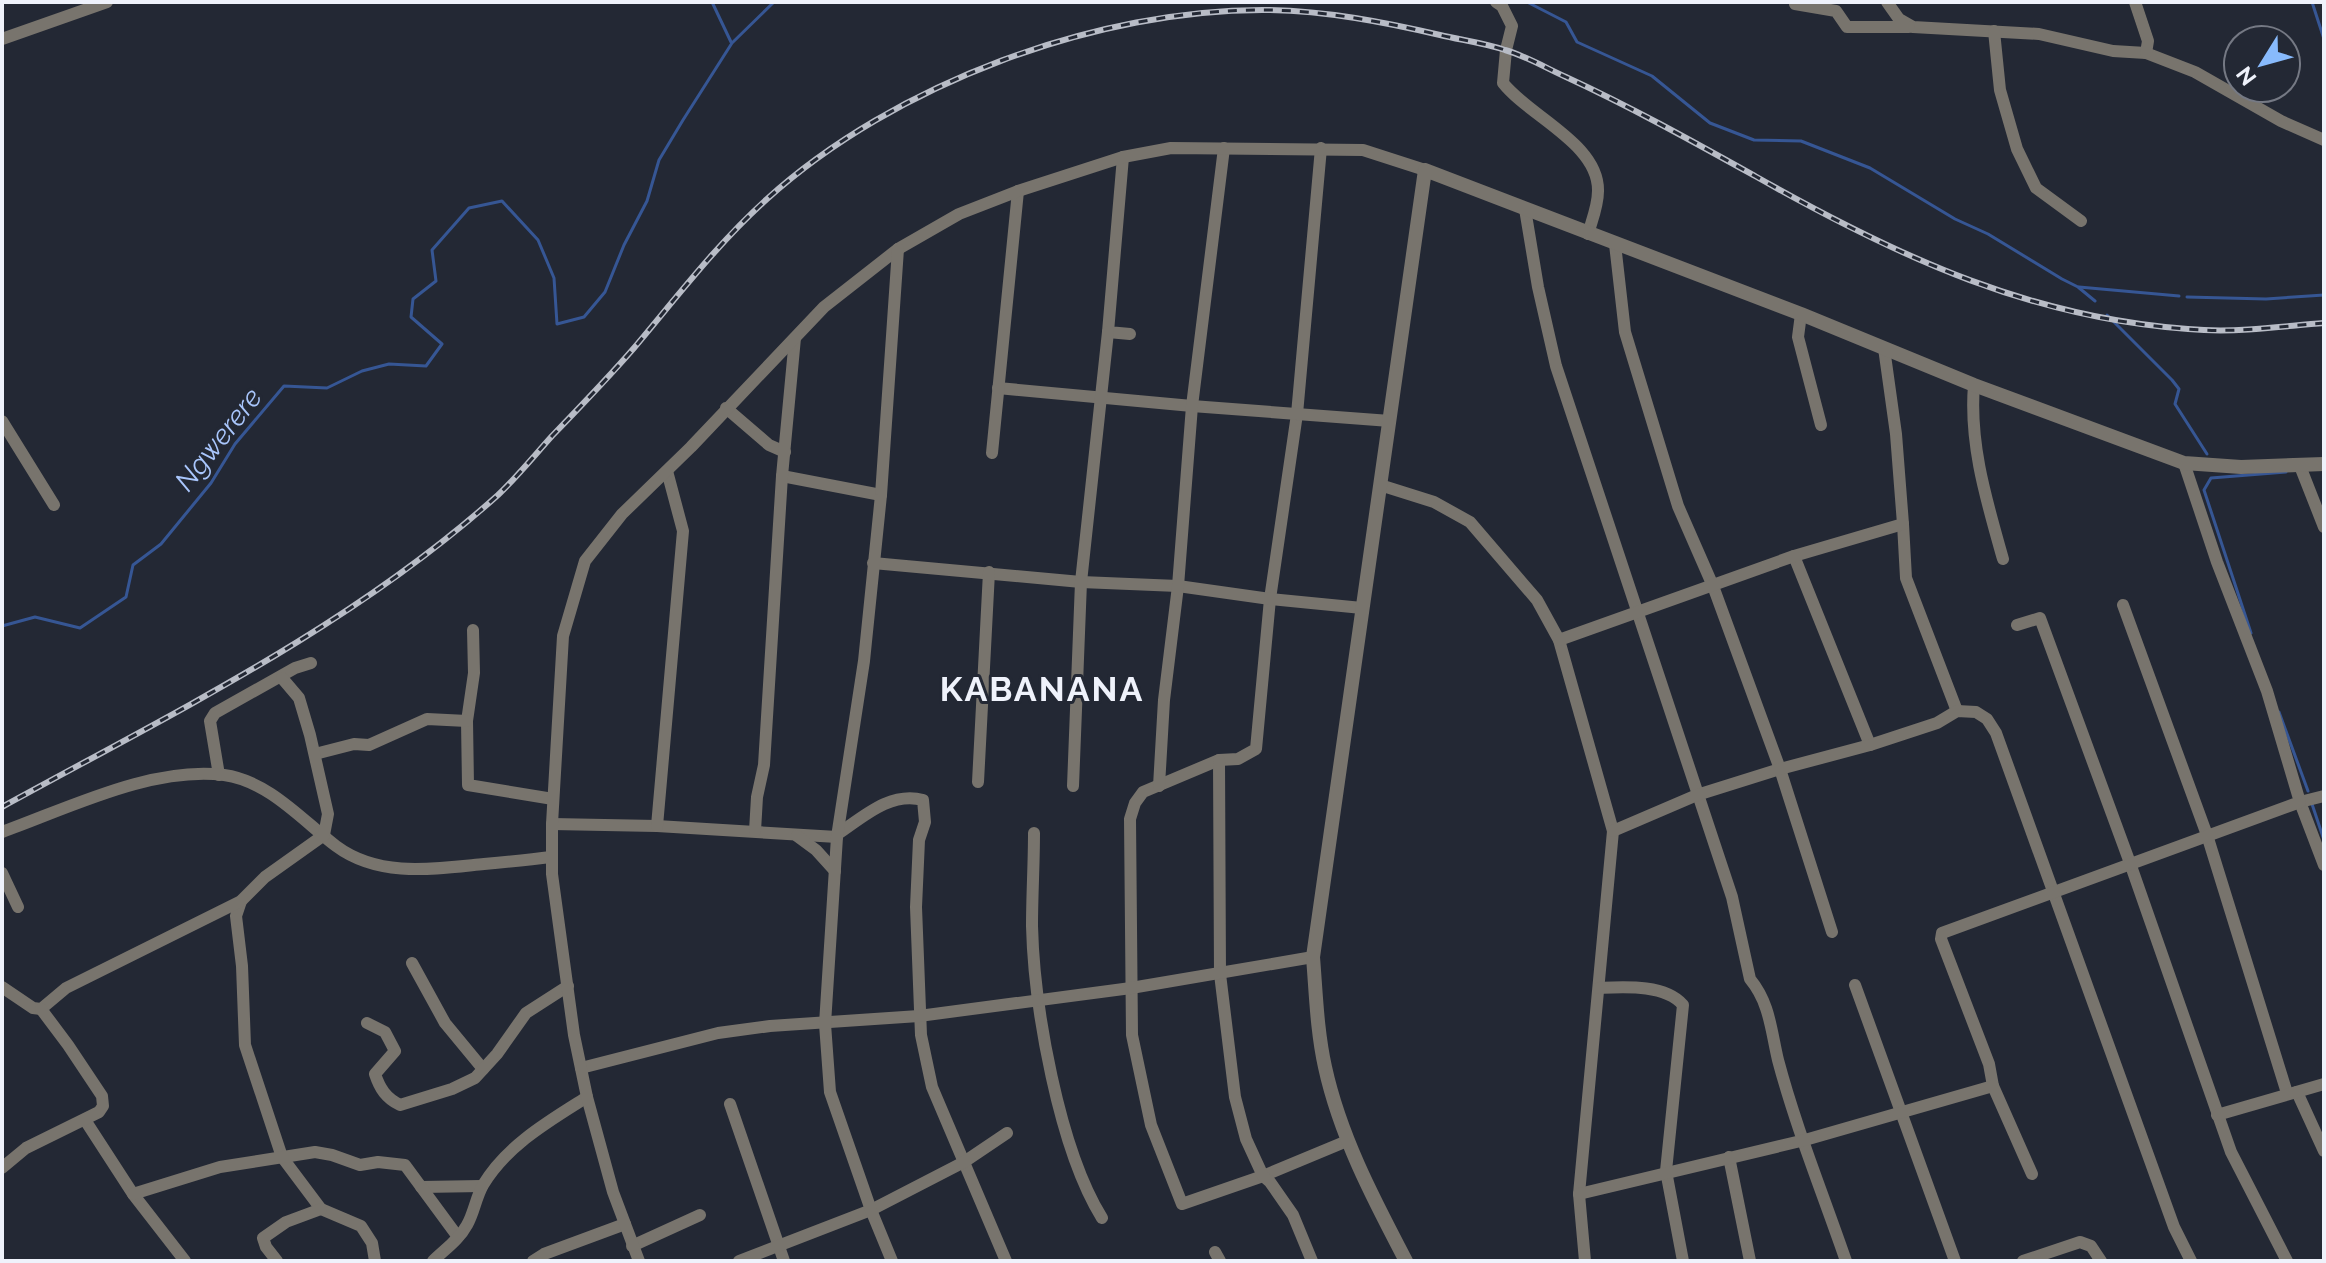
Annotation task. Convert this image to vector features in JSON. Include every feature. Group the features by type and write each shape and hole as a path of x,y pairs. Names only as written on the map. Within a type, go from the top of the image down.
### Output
{"street":[{"path":"2,39 107,2"},
{"path":"1496,2 1502,6 1512,26 1503,83 1517,99 1583,152 1593,168 1598,189 1588,234"},
{"path":"1887,2 1899,19 1913,27"},
{"path":"2135,2 2148,41 2146,53"},
{"path":"1795,4 1836,11 1847,27 1913,27 2039,34 2113,51 2146,53 2195,72 2281,121 2324,140"},
{"path":"1994,31 2000,90 2017,149 2036,188 2081,221"},
{"path":"639,1261 613,1192 587,1097 574,1035 551,857 563,636 577,583 585,561 622,514 824,307 898,249 959,214 1123,157 1171,148 1363,150 1425,170 1801,314 1974,385 2184,463 2241,467 2324,464"},
{"path":"1159,786 1164,700 1178,586 1192,406 1224,148"},
{"path":"1321,148 1297,414 1270,599 1256,749 1238,759 1219,760 1143,792 1135,803 1130,819 1132,1035 1151,1125 1182,1204 1263,1176 1347,1141"},
{"path":"1073,786 1081,582 1123,157"},
{"path":"1406,1261 1347,1141 1325,1069 1317,1022 1313,957 1425,170"},
{"path":"992,453 1018,191"},
{"path":"1525,209 1556,366 1732,897 1750,979 1759,989 1769,1015 1778,1060 1846,1261"},
{"path":"1615,244 1625,332 1678,506 1713,586 1780,769 1832,932"},
{"path":"892,1261 830,1092 825,1024 838,835 864,661 881,495 898,249"},
{"path":"1801,314 1798,337 1821,425"},
{"path":"1108,332 1130,334"},
{"path":"755,831 757,797 764,765 782,476 795,338"},
{"path":"1884,348 1896,434 1906,578 1957,711"},
{"path":"1974,385 1972,409 1976,448 2003,559"},
{"path":"998,388 1390,421"},
{"path":"726,408 769,445 785,452"},
{"path":"2,421 54,505"},
{"path":"2184,463 2217,562 2267,691 2300,802 2324,865"},
{"path":"2300,466 2324,527"},
{"path":"657,826 683,531 667,471"},
{"path":"782,476 881,495"},
{"path":"1380,485 1434,502 1470,522 1537,600 1559,640 1613,831 1579,1194 1585,1261"},
{"path":"1559,640 1794,556 1903,524"},
{"path":"1794,556 1870,745"},
{"path":"873,563 1081,582 1178,586 1362,608"},
{"path":"978,782 989,572"},
{"path":"2123,605 2207,835 2292,1092 2324,1151"},
{"path":"2017,625 2040,618 2130,863 2217,1115 2236,1164 2287,1261"},
{"path":"473,630 474,673 467,721 468,785 553,799"},
{"path":"219,775 210,721 215,713 295,668 311,663"},
{"path":"41,1009 66,988 241,901 265,877 324,835 328,814 315,754 299,698 282,678"},
{"path":"1613,831 1697,795 1870,745 1937,723 1957,711 1976,712 1987,719 1996,733 2174,1227 2191,1261"},
{"path":"315,754 354,744 369,745 427,719 467,721"},
{"path":"1219,760 1220,974 1235,1097 1246,1139 1263,1176 1293,1215 1312,1261"},
{"path":"2,832 131,785 168,775 219,775 252,783 300,814 338,847 378,867 437,870 551,857"},
{"path":"2032,1174 1993,1086 1989,1064 1944,949 1942,933 2207,835 2324,796"},
{"path":"552,824 657,826 797,836 838,835 895,799 910,797 923,800 925,822 919,840 916,907 919,1016 932,1087 1006,1261"},
{"path":"1034,833 1032,927 1039,1000 1060,1112 1083,1177 1102,1218"},
{"path":"797,836 816,850 835,871"},
{"path":"2,873 18,907"},
{"path":"241,901 236,916 242,966 245,1045 282,1157 321,1209 361,1226 372,1243 375,1261"},
{"path":"581,1068 718,1033 770,1026 919,1016 1131,988 1313,957"},
{"path":"412,963 445,1023 483,1069"},
{"path":"1855,985 1955,1261"},
{"path":"367,1023 385,1032 395,1051 375,1074 389,1100 400,1105 466,1084 483,1069 526,1013 568,986"},
{"path":"2,987 33,1008 41,1009 102,1096 103,1106 85,1120 26,1148 2,1168"},
{"path":"1599,988 1667,993 1683,1005 1666,1171 1683,1261"},
{"path":"2217,1115 2324,1084"},
{"path":"1579,1194 1805,1140 1993,1086"},
{"path":"441,1258 467,1226 482,1186 517,1145 587,1097"},
{"path":"730,1104 784,1261"},
{"path":"85,1120 133,1194 185,1261"},
{"path":"739,1261 871,1210 964,1162 1007,1133"},
{"path":"133,1194 210,1169 315,1152 360,1165 400,1163 409,1170 458,1237"},
{"path":"1729,1157 1750,1261"},
{"path":"421,1187 482,1186"},
{"path":"277,1261 263,1238 286,1222 321,1209"},
{"path":"632,1246 700,1215"},
{"path":"533,1261 625,1224"},
{"path":"2023,1261 2080,1242 2091,1246 2101,1261"}],"waterway":[{"path":"712,2 731,42"},
{"name":"Ngwerere","path":"2,626 35,617 80,628 126,597 133,565 161,544 211,483 235,444 284,386 327,388 362,371 389,364 426,366 442,344 411,317 413,299 436,281 432,250 469,208 502,201 538,240 554,278 557,324 584,317 605,292 624,245 647,201 659,160 683,120 732,43 774,2"},
{"path":"1527,2 1566,22 1577,42 1652,76 1710,123 1754,140 1801,141 1870,168 2078,287 2095,301"},
{"path":"2312,2 2324,39"},
{"path":"2079,287 2179,296"},
{"path":"2187,297 2266,299 2324,295"},
{"path":"2107,315 2179,389 2175,404 2207,454"},
{"path":"2251,633 2204,490 2211,478 2286,472"},
{"path":"2279,712 2308,791"},
{"path":"2312,804 2324,840"}],"railway":[{"path":"2,807 259,665 322,627 442,542 512,481 624,359 731,234 767,199 818,158 875,121 937,88 1002,61 1069,39 1136,23 1204,13 1291,11 1377,22 1489,45 1528,59 1614,100 1862,233 1970,280 2026,299 2084,314 2204,330 2324,323"}],"district":[{"name":"KABANANA","path":"1042,689"}]}
